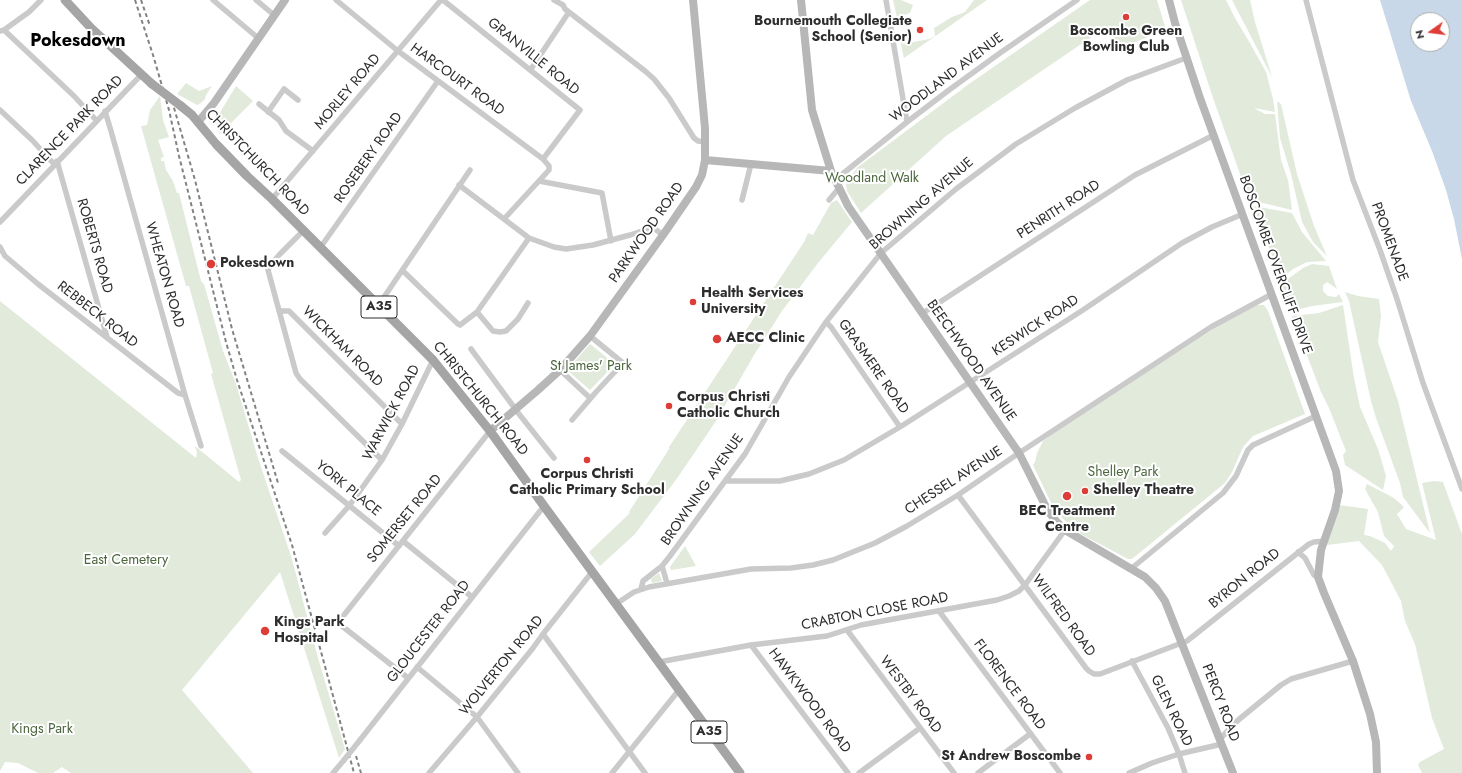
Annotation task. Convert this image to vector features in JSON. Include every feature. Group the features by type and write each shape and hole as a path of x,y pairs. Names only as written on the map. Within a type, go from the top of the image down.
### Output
{"main road":[{"name":"CHRISTCHURCH ROAD","path":"65,0 90,28 152,84 181,106 198,122 247,176 272,199 433,360 490,431 740,773"}],"street":[{"path":"42,0 29,12 2,30 74,96 96,120"},
{"path":"213,0 258,38"},
{"path":"256,0 274,15"},
{"path":"198,122 214,103 285,0"},
{"name":"HARCOURT ROAD","path":"336,0 398,52 543,159"},
{"name":"MORLEY ROAD","path":"272,199 442,0"},
{"name":"GRANVILLE ROAD","path":"442,0 531,69 580,110 543,159"},
{"path":"554,0 565,2 565,9 654,79 669,98 694,138 698,141 705,142"},
{"name":"PARKWOOD ROAD","path":"490,431 560,370 590,336 663,235 696,187 702,175 705,160 705,142 693,0"},
{"name":"BEECHWOOD AVENUE","path":"801,0 812,110 831,171 848,206 1019,453 1048,511 1065,530 1145,577 1165,600 1183,642"},
{"path":"886,0 907,122"},
{"name":"WOODLAND AVENUE","path":"835,180 907,122 1000,53 1077,0"},
{"name":"BOSCOMBE OVERCLIFF DRIVE","path":"1169,0 1186,58 1338,477 1338,491 1335,510 1322,550 1318,577"},
{"name":"PROMENADE","path":"1306,0 1354,180 1382,257 1423,383 1462,488"},
{"path":"531,69 569,12"},
{"name":"BROWNING AVENUE","path":"641,589 643,581 662,566 726,481 753,441 789,377 826,322 881,253 962,185 1016,144 1075,108 1127,80 1186,58"},
{"name":"CLARENCE PARK ROAD","path":"0,222 141,74"},
{"name":"ROSEBERY ROAD","path":"320,248 438,81"},
{"path":"268,112 284,89 298,100"},
{"path":"259,104 279,120 286,132 313,151"},
{"path":"0,110 56,163"},
{"name":"WHEATON ROAD","path":"105,112 185,395 201,446"},
{"name":"PENRITH ROAD","path":"923,313 1135,175 1214,136"},
{"path":"504,219 549,170 549,166 543,159"},
{"path":"705,160 831,171"},
{"name":"ROBERTS ROAD","path":"56,163 107,338"},
{"path":"742,200 751,164"},
{"path":"378,306 470,170"},
{"path":"538,181 602,193 611,241"},
{"path":"459,185 529,238 545,245 566,249 611,241 648,229 655,229 663,235"},
{"path":"829,200 839,188"},
{"name":"KESWICK ROAD","path":"726,481 780,481 809,474 844,460 900,427 1084,310 1182,242 1243,214"},
{"path":"303,231 280,254 268,270 297,376 382,460"},
{"path":"403,271 458,324 463,324 477,312 529,238"},
{"name":"REBBECK ROAD","path":"0,247 5,256 38,284 178,393 185,395"},
{"name":"CHESSEL AVENUE","path":"616,604 641,589 667,583 751,570 791,568 833,560 875,544 958,495 1210,327 1272,294"},
{"path":"477,312 493,331 506,331 518,318 528,303"},
{"name":"WICKHAM ROAD","path":"279,311 289,311 402,424"},
{"name":"GRASMERE ROAD","path":"826,322 831,327 900,427"},
{"path":"572,420 590,398 623,363 590,336"},
{"path":"471,349 554,458"},
{"name":"WARWICK ROAD","path":"325,533 349,506 382,460 402,424 433,360"},
{"path":"560,370 590,398"},
{"path":"1132,568 1223,493 1236,476 1248,450 1253,445 1316,416"},
{"name":"SOMERSET ROAD","path":"408,678 340,623 340,620 490,431"},
{"name":"YORK PLACE","path":"282,451 349,506 472,597"},
{"name":"WILFRED ROAD","path":"958,495 1089,671 1094,674 1100,674 1183,642"},
{"name":"GLOUCESTER ROAD","path":"333,773 544,506"},
{"name":"CRABTON CLOSE ROAD","path":"659,662 751,644 827,636 861,625 997,600 1019,591 1025,585 1065,530"},
{"name":"BYRON ROAD","path":"1183,642 1298,552 1314,542 1325,541"},
{"path":"1298,552 1305,558 1314,575 1318,577 1353,662 1370,714 1376,742 1377,773"},
{"name":"BROWNING AVENUE","path":"662,566 667,583"},
{"name":"WOLVERTON ROAD","path":"432,772 533,648 592,572"},
{"name":"FLORENCE ROAD","path":"938,611 1060,773"},
{"name":"WESTBY ROAD","path":"847,630 954,773"},
{"path":"543,634 645,773"},
{"name":"PERCY ROAD","path":"1183,642 1233,773"},
{"name":"HAWKWOOD ROAD","path":"751,644 848,773"},
{"name":"GLEN ROAD","path":"1132,661 1153,699 1179,754 1185,773"},
{"path":"1129,773 1143,766 1221,742 1236,721 1281,685 1291,679 1353,662"},
{"path":"417,667 477,717 518,773"},
{"path":"612,773 679,690"},
{"path":"860,773 920,728"},
{"path":"978,773 1030,734"}],"green space":[{"path":"893,0 901,0 913,5 910,13 897,17"},
{"path":"974,0 987,0 904,58 900,40 903,44 929,39 935,36 934,28 952,17 965,12"},
{"name":"Woodland Walk","path":"1090,0 1157,0 1166,30 1117,49 1110,27 1096,34 946,136 861,213 847,191 846,185 848,179 858,167 969,84"},
{"path":"1181,0 1226,0 1266,72 1275,112 1254,108 1265,114 1275,114 1281,160 1288,180 1292,210 1263,203 1250,202 1212,95"},
{"path":"1232,0 1250,0 1255,22 1272,77"},
{"path":"186,83 199,91 212,86 205,99 197,105 177,94"},
{"path":"236,86 253,101 220,134 217,128 216,119"},
{"name":"East Cemetery","path":"160,96 163,120 169,137 158,140 164,157 161,158 161,161 164,161 166,170 173,181 177,193 179,193 201,281 204,284 223,351 236,384 258,458 292,559 318,658 345,749 339,758 280,572 182,690 253,773 71,773 62,767 53,773 38,773 18,763 5,762 0,771 0,301 196,458 197,453 195,446 239,482 241,480 211,374 213,373 189,286 186,286 141,126 147,125 150,110"},
{"path":"1277,101 1281,104 1297,174 1314,226 1327,256 1313,242 1302,222 1291,174 1280,138"},
{"name":"Woodland Walk","path":"837,200 852,222 818,263 782,311 754,355 716,421 678,477 635,534 600,566 589,552 630,513 629,512 669,447 804,242 808,233 813,235 831,203"},
{"path":"1253,206 1292,213 1302,232 1326,261 1307,262 1293,269 1281,279"},
{"path":"1312,264 1329,266 1337,289 1327,282 1323,285 1323,291 1328,296 1336,297 1339,294 1343,302 1290,310 1288,303 1284,302 1280,289 1283,286 1287,286 1290,293 1293,292 1290,285 1284,282 1303,268"},
{"path":"1345,292 1358,296 1379,299 1381,316 1378,342 1398,401 1430,533 1403,497 1400,483 1371,401 1349,301"},
{"name":"Shelley Park","path":"1256,305 1264,305 1268,311 1305,414 1253,436 1243,447 1232,472 1225,483 1132,559 1128,559 1079,533 1054,509 1033,465 1043,441 1077,416 1215,328"},
{"path":"1343,305 1360,407 1378,449 1386,476 1383,490 1345,465 1343,455 1346,451 1321,392 1292,316 1319,313"},
{"name":"St James' Park","path":"590,344 615,364 590,390 567,370"},
{"path":"1434,481 1443,482 1462,534 1462,773 1422,773 1418,765 1420,762 1444,749 1432,718 1415,644 1405,621 1401,601 1382,565 1359,541 1327,545 1339,505 1368,509 1364,535 1370,536 1385,543 1391,551 1398,540 1394,546 1384,536 1378,512 1365,489 1367,484 1394,498 1404,507 1397,514 1406,529 1436,540 1422,483"},
{"path":"685,546 696,566 671,570 670,567"},
{"path":"659,573 662,581 652,583 651,579"}],"water":[{"path":"1380,0 1462,0 1462,259 1454,219 1446,190 1432,151 1411,101"}],"railway":[{"path":"135,0 169,110 179,156 226,342 237,380 292,545 354,773"},
{"path":"141,0 150,26"},
{"path":"172,101 195,180 232,329 278,483"},
{"path":"356,756 361,773"}],"place":[{"name":"Boscombe Green Bowling Club","path":"1126,17"},
{"name":"Bournemouth Collegiate School (Senior)","path":"920,30"},
{"name":"Pokesdown","path":"211,264"},
{"name":"Health Services University","path":"693,302"},
{"name":"AECC Clinic","path":"717,339"},
{"name":"Corpus Christi Catholic Church","path":"669,406"},
{"name":"Corpus Christi Catholic Primary School","path":"587,460"},
{"name":"Shelley Theatre","path":"1085,491"},
{"name":"BEC Treatment Centre","path":"1067,496"},
{"name":"Kings Park Hospital","path":"265,631"},
{"name":"St Andrew Boscombe","path":"1089,757"}],"district":[{"name":"Pokesdown","path":"78,42"}],"park label":[{"name":"Kings Park","path":"42,730"}]}
